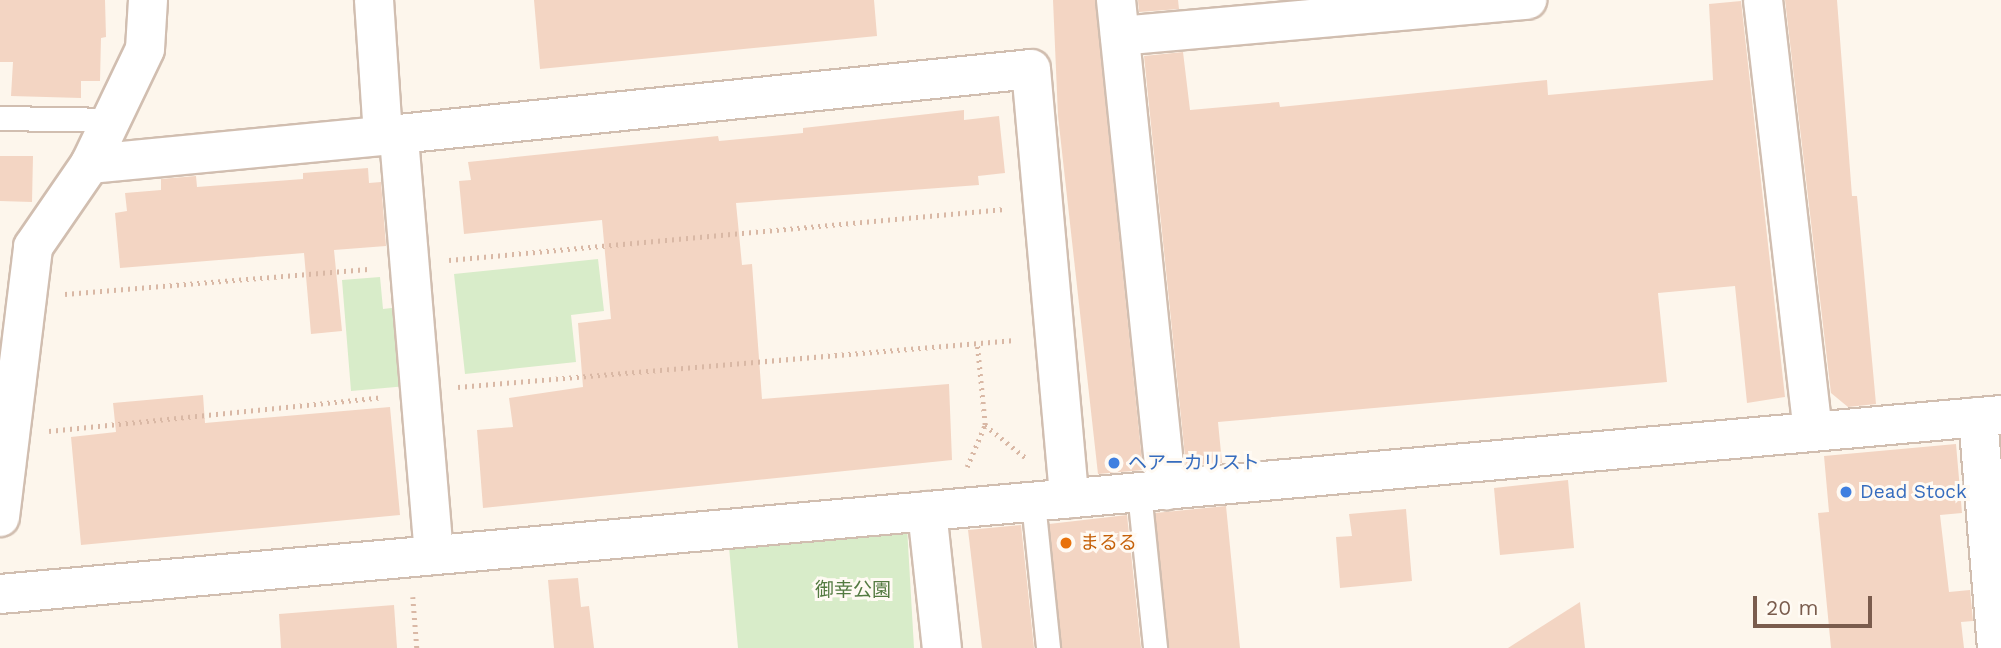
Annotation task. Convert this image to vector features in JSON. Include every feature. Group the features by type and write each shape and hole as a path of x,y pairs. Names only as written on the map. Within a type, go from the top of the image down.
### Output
{"street":[{"path":"0,517 33,247 90,164 145,49 148,0"},
{"path":"374,0 391,134 427,263 439,390 423,569"},
{"path":"1153,491 1118,18 1516,0"},
{"path":"1763,0 1813,431"},
{"path":"90,164 1031,69 1047,489"},
{"path":"0,594 423,569 927,511 1047,489 1153,491 1989,416 1997,648"},
{"path":"927,511 942,648"}],"lane":[{"path":"0,118 111,120"},
{"path":"1047,489 1048,648"},
{"path":"1153,491 1155,648"}],"path":[{"path":"60,295 1012,208"},
{"path":"44,432 439,390 1025,339"},
{"path":"953,470 966,469 985,425 977,343"},
{"path":"985,425 1047,489"},
{"path":"417,648 423,569"}],"green space":[{"path":"598,259 604,311 571,315 576,362 465,374 454,274"},
{"path":"380,277 383,309 400,307 407,386 351,391 342,280"},
{"name":"御幸公園","path":"907,527 914,648 738,648 729,547"}],"building":[{"path":"0,0 105,0 106,37 101,38 100,81 81,81 81,98 11,96 13,62 0,62"},
{"path":"534,0 874,0 877,36 540,69"},
{"path":"1053,0 1095,0 1143,470 1098,474 1058,116"},
{"path":"1138,0 1178,0 1179,9 1139,12"},
{"path":"1785,0 1837,0 1852,196 1857,196 1876,404 1848,407 1831,393"},
{"path":"1741,1 1785,397 1747,403 1735,286 1658,293 1667,382 1218,422 1222,463 1186,466 1144,56 1183,52 1190,110 1279,102 1280,107 1547,80 1548,95 1713,80 1709,4"},
{"path":"964,110 964,120 999,116 1005,173 978,176 979,185 736,203 742,265 752,264 762,399 949,384 952,460 483,508 477,430 513,427 509,398 583,387 578,323 611,319 602,220 464,234 459,181 471,180 468,162 718,136 719,141 803,133 803,128"},
{"path":"0,156 33,156 32,202 0,201"},
{"path":"368,168 369,183 381,182 386,246 334,250 342,331 311,334 304,253 120,268 115,213 127,211 125,193 161,190 161,179 196,176 197,187 303,179 303,173"},
{"path":"203,395 205,423 390,407 400,515 81,545 71,437 116,432 113,403"},
{"path":"1956,444 1962,513 1940,515 1949,592 1970,590 1973,621 1961,622 1964,648 1831,648 1818,513 1829,512 1824,456"},
{"path":"1568,480 1574,548 1500,555 1494,488"},
{"path":"1226,506 1240,648 1169,648 1155,513"},
{"path":"1406,509 1412,581 1340,588 1336,537 1352,536 1349,514"},
{"path":"1127,515 1141,648 1062,648 1049,524"},
{"path":"1021,525 1034,648 982,648 968,530"},
{"path":"578,578 581,607 589,606 594,648 554,648 548,580"},
{"path":"1580,602 1585,648 1508,648"},
{"path":"394,605 397,648 281,648 279,614"}],"place":[{"name":"ヘアーカリスト","path":"1114,463"},
{"name":"Dead Stock","path":"1846,492"},
{"name":"まるる","path":"1066,543"}]}
